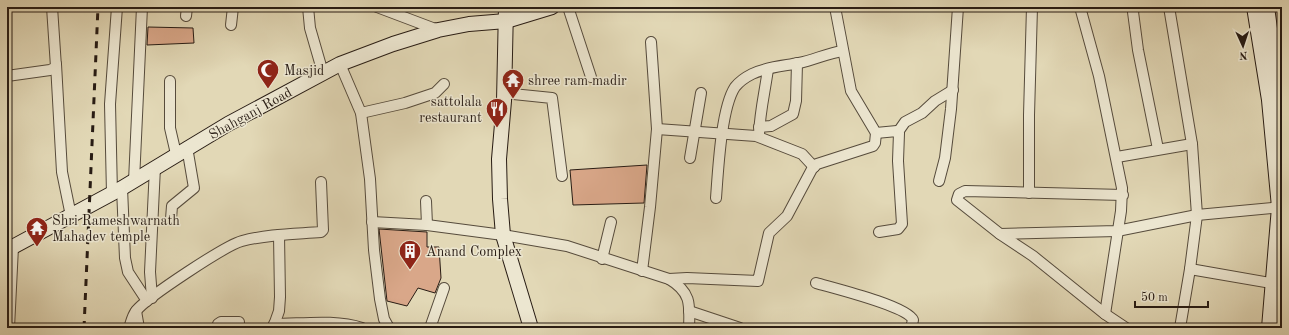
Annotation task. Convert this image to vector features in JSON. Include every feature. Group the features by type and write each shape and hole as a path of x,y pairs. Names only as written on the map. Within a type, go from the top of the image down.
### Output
{"street":[{"path":"52,7 62,172 71,216"},
{"path":"117,7 110,104 123,187 125,258 128,272 149,300"},
{"path":"123,187 142,7"},
{"path":"231,25 232,7"},
{"path":"308,7 310,28 324,73"},
{"path":"377,7 438,30"},
{"path":"506,7 504,93 499,159 500,199 503,235 531,328"},
{"name":"Shahganj Road","path":"10,248 71,216 123,187 182,151 340,64 393,44 438,30 469,24 506,21 552,7"},
{"path":"568,7 591,77"},
{"path":"372,222 426,225 503,235 567,246 669,279 687,278 758,281 769,233 788,216 814,166 873,146 875,144 876,132 851,91 835,7"},
{"path":"939,181 945,158 958,7"},
{"path":"1029,193 1029,115 1032,7"},
{"path":"1080,7 1099,76 1117,157 1122,195 1105,314"},
{"path":"1135,7 1133,12 1138,50 1158,150"},
{"path":"1169,7 1192,144 1197,215 1180,328"},
{"path":"1254,7 1269,100 1280,207 1277,284 1269,328"},
{"path":"1267,7 1280,80 1282,116"},
{"path":"642,271 650,207 657,129 652,42"},
{"path":"716,198 723,133 728,103 735,87 751,74 797,63 824,54 843,51"},
{"path":"657,129 723,133 759,132 793,114 796,101 797,63"},
{"path":"7,76 50,70 54,69 56,64"},
{"path":"340,64 362,112 370,178 372,222 380,299 384,319 389,328"},
{"path":"768,69 759,132 764,141 802,154 814,166"},
{"path":"170,81 170,128 182,151 194,188 172,206 171,219"},
{"path":"362,112 405,103 435,93 444,84"},
{"path":"879,232 898,229 902,224 898,132 905,122 922,113 935,101 952,90"},
{"path":"504,93 552,98 562,176"},
{"path":"690,158 701,93"},
{"path":"876,132 898,132"},
{"path":"1117,157 1192,144"},
{"path":"149,300 156,167"},
{"path":"129,328 136,311 149,300 197,266 234,244 244,240 279,235 322,232 321,182"},
{"path":"1122,195 965,191 959,194 957,200 960,204 1000,234 1033,256 1105,314 1126,328"},
{"path":"426,201 426,225"},
{"path":"1000,234 1117,231 1197,215 1280,207"},
{"path":"602,258 611,222"},
{"path":"279,235 280,297 279,311 274,326 353,325 362,328"},
{"path":"9,328 10,248"},
{"path":"1190,269 1277,284"},
{"path":"669,279 684,290 688,300 689,328"},
{"path":"816,283 879,301 903,312 912,318 911,328"},
{"path":"430,328 444,288"},
{"path":"1279,328 1282,303"},
{"path":"136,311 139,328"},
{"path":"689,311 740,328"},
{"path":"217,328 221,322 239,322"}],"building":[{"path":"148,27 193,28 194,43 147,45"},
{"path":"647,165 644,203 573,205 570,170"},
{"name":"Anand Complex","path":"379,229 427,232 427,247 439,247 441,278 435,293 418,288 407,306 387,301"}],"railway":[{"path":"84,328 98,7"}],"place":[{"name":"Masjid","path":"268,90"},
{"name":"shree ram madir","path":"513,100"},
{"name":"sattolala restaurant","path":"497,128"},
{"name":"Shri Rameshwarnath Mahadev temple","path":"37,248"},
{"name":"Anand Complex","path":"410,270"}]}
